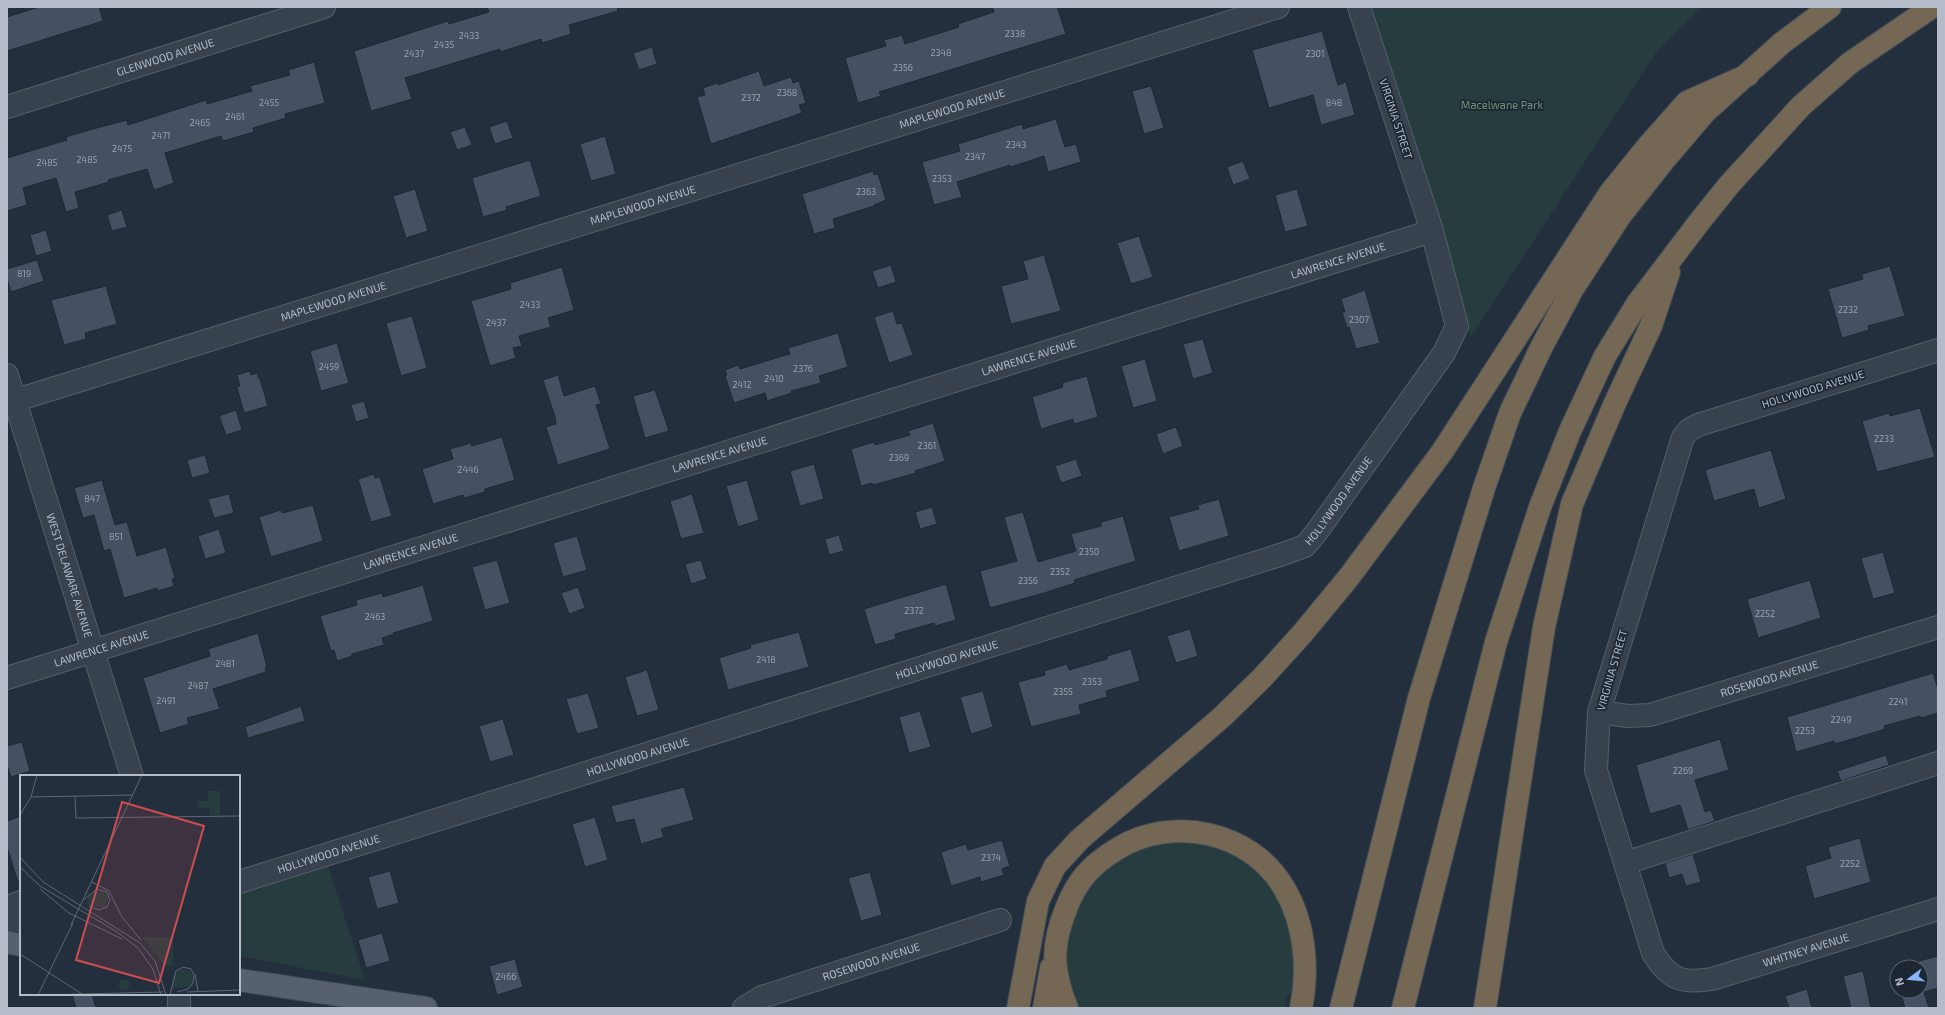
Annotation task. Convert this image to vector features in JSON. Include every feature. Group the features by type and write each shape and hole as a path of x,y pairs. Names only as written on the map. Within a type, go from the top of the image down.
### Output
{"highway":[{"path":"1341,1008 1418,698 1484,488 1510,413 1541,348 1572,290 1620,216 1705,112 1782,44 1830,7"},
{"path":"1403,1008 1496,642 1540,507 1570,431 1605,356 1638,304 1675,252 1730,185 1801,106 1850,63 1932,7"},
{"path":"1018,1008 1038,900 1055,866 1080,839 1222,717 1262,678 1302,634 1349,577 1442,452 1610,193 1648,146 1687,102 1748,75"},
{"path":"1486,1008 1544,627 1572,504 1615,403 1651,326 1675,252"},
{"path":"1044,1008 1054,950 1062,919 1074,888 1100,860 1128,842 1158,832 1194,831 1218,836 1239,845 1266,864 1284,888 1297,917 1304,948 1306,973 1301,1008"},
{"path":"1054,950 1059,989 1067,1008"}],"main road":[{"path":"7,942 20,945"},
{"path":"240,980 426,1008"}],"street":[{"name":"GLENWOOD AVENUE","path":"7,107 324,7"},
{"name":"MAPLEWOOD AVENUE","path":"11,402 1278,7"},
{"name":"VIRGINIA STREET","path":"1359,7 1432,231"},
{"name":"LAWRENCE AVENUE","path":"7,678 1432,231"},
{"name":"HOLLYWOOD AVENUE","path":"240,882 1305,546 1316,533 1444,354 1457,326 1432,231"},
{"name":"HOLLYWOOD AVENUE","path":"1689,430 1705,423 1938,350"},
{"name":"WEST DELAWARE AVENUE","path":"7,374 11,402 94,651 132,775"},
{"name":"VIRGINIA STREET","path":"1673,976 1663,969 1653,952 1596,770 1599,712 1679,447 1689,430"},
{"name":"ROSEWOOD AVENUE","path":"1599,712 1628,716 1650,715 1938,627"},
{"path":"1625,863 1938,763"},
{"path":"7,930 10,919 8,907 20,902"},
{"name":"WHITNEY AVENUE","path":"1673,976 1693,982 1712,979 1938,909"},
{"name":"ROSEWOOD AVENUE","path":"744,1008 762,997 1000,920"},
{"path":"178,995 179,1008"}],"green space":[{"name":"Macelwane Park","path":"1368,7 1702,7 1657,51 1471,337"},
{"path":"1196,839 1229,848 1258,870 1275,890 1291,920 1298,957 1294,991 1287,995 1285,1008 1080,1008 1074,997 1065,963 1069,928 1083,892 1102,868 1155,842"},
{"path":"328,866 365,980 240,956 240,894"}],"building":[{"path":"39,7 99,7 103,21 7,51 7,17"},
{"path":"487,7 617,7 618,11 569,25 571,34 542,43 541,39 500,52 500,49 405,78 412,99 371,111 354,51 448,21 449,24 489,12"},
{"path":"992,7 1057,7 1066,34 879,92 881,96 858,103 845,58 886,46 884,40 902,35 905,44 959,27 958,24 994,12"},
{"path":"1322,31 1338,85 1346,82 1355,115 1321,125 1313,95 1269,108 1252,50"},
{"path":"652,47 657,64 639,70 633,53"},
{"path":"314,62 325,103 285,114 286,118 253,128 254,132 223,141 221,136 165,153 174,183 154,190 147,169 108,180 109,182 75,192 79,208 66,212 56,178 23,188 27,205 7,211 7,158 67,140 66,137 93,129 127,120 128,125 206,100 207,104 252,91 250,86 290,75 288,70"},
{"path":"759,71 764,86 791,77 793,83 799,81 806,103 799,105 802,113 711,144 697,97 705,95 703,88 717,83 718,85"},
{"path":"1151,86 1164,128 1144,134 1132,91"},
{"path":"1056,119 1065,147 1076,144 1081,162 1048,172 1044,156 1011,167 1010,165 957,182 962,197 934,205 922,162 960,151 958,144 1022,124 1023,129"},
{"path":"507,121 513,138 495,144 489,127"},
{"path":"465,127 472,145 457,150 450,132"},
{"path":"605,136 616,174 591,181 580,144"},
{"path":"530,160 541,196 506,207 507,210 483,217 472,178"},
{"path":"1243,161 1250,179 1233,185 1227,167"},
{"path":"873,171 874,175 878,174 886,200 874,206 833,219 835,228 814,234 802,194"},
{"path":"415,189 428,231 406,238 393,196"},
{"path":"1297,189 1308,226 1285,232 1275,195"},
{"path":"122,210 127,227 112,231 107,215"},
{"path":"46,230 52,251 36,256 30,235"},
{"path":"1139,236 1153,277 1131,284 1117,243"},
{"path":"1044,255 1061,311 1011,324 1001,286 1028,279 1023,261"},
{"path":"37,260 44,281 11,292 7,279 7,269"},
{"path":"891,265 896,282 878,288 872,271"},
{"path":"1890,266 1905,316 1868,326 1869,330 1842,338 1828,289 1863,279 1862,274"},
{"path":"562,267 574,310 548,318 551,327 519,336 522,346 513,348 516,358 490,366 471,301 511,289 510,283"},
{"path":"106,286 117,324 85,333 86,339 64,345 51,300"},
{"path":"1365,290 1380,343 1356,349 1349,327 1347,328 1342,312 1345,312 1341,299"},
{"path":"893,311 897,324 902,323 913,355 889,363 874,317"},
{"path":"412,316 427,368 401,376 386,323"},
{"path":"838,333 848,367 819,376 821,383 791,391 792,393 767,401 765,393 734,403 725,376 727,375 725,370 738,365 740,369 790,354 788,348"},
{"path":"1203,339 1213,373 1193,379 1183,344"},
{"path":"337,343 349,383 321,391 310,351"},
{"path":"1145,359 1157,401 1133,408 1121,366"},
{"path":"250,371 251,375 257,373 268,406 244,413 237,387 240,386 237,375"},
{"path":"558,375 564,396 595,386 601,404 596,405 610,449 558,465 546,427 556,424 555,417 543,380"},
{"path":"1087,376 1098,417 1074,424 1073,419 1041,429 1032,397 1063,387 1062,383"},
{"path":"655,390 669,431 645,438 633,396"},
{"path":"364,401 369,418 356,422 351,405"},
{"path":"1920,408 1935,457 1877,472 1862,421 1889,413 1890,416"},
{"path":"236,410 242,430 226,435 219,416"},
{"path":"933,423 945,461 915,471 916,473 873,485 872,483 861,486 851,449 874,442 875,445 910,435 908,431"},
{"path":"1176,427 1183,446 1163,454 1156,434"},
{"path":"502,437 515,480 485,489 485,492 464,498 463,495 433,504 422,469 453,459 450,449 471,443 472,446"},
{"path":"1771,450 1786,499 1759,508 1754,489 1714,501 1705,470"},
{"path":"205,455 210,473 192,478 187,460"},
{"path":"1076,459 1082,476 1061,483 1055,466"},
{"path":"814,464 824,499 800,506 790,471"},
{"path":"374,474 375,478 380,477 392,516 371,522 358,479"},
{"path":"102,480 115,525 127,522 137,556 166,547 175,578 172,579 174,586 158,591 157,588 124,598 110,549 104,551 94,515 83,518 74,488"},
{"path":"747,480 759,520 738,527 726,486"},
{"path":"229,494 234,513 214,518 208,499"},
{"path":"692,494 704,533 681,539 670,501"},
{"path":"1219,499 1229,536 1179,551 1169,517 1199,509 1198,505"},
{"path":"313,505 323,541 271,557 259,517 281,510 282,513"},
{"path":"932,507 937,524 920,529 915,512"},
{"path":"1023,512 1038,562 1076,551 1071,534 1101,526 1101,522 1123,516 1136,561 1074,580 1075,583 1044,593 990,608 980,571 1017,561 1004,517"},
{"path":"219,529 226,553 205,559 198,536"},
{"path":"839,535 844,551 829,555 825,539"},
{"path":"577,536 587,570 563,577 553,543"},
{"path":"1883,552 1895,593 1873,599 1861,558"},
{"path":"497,560 510,603 485,610 472,567"},
{"path":"701,560 707,579 691,584 685,564"},
{"path":"1810,580 1821,618 1758,638 1747,599"},
{"path":"946,584 956,620 935,626 934,623 895,634 896,639 875,645 864,609"},
{"path":"423,585 433,621 393,633 394,634 382,638 384,645 352,654 352,656 337,661 334,650 331,651 320,616 357,605 356,600 382,593 383,597"},
{"path":"578,587 585,608 569,614 561,593"},
{"path":"1190,629 1198,656 1176,663 1167,636"},
{"path":"799,632 809,667 728,690 719,658 751,648 750,645"},
{"path":"258,633 267,667 265,668 266,672 213,689 220,709 187,718 189,724 160,733 143,678 210,656 208,649"},
{"path":"1131,649 1140,681 1106,691 1107,697 1079,705 1081,714 1031,727 1018,682 1045,675 1044,671 1067,664 1069,670 1107,659 1107,656"},
{"path":"647,670 659,710 637,716 625,677"},
{"path":"1933,673 1938,689 1938,713 1921,718 1920,716 1884,726 1885,729 1835,744 1834,741 1796,752 1787,717"},
{"path":"983,691 993,727 971,734 960,697"},
{"path":"588,693 599,728 577,734 566,699"},
{"path":"301,706 305,721 248,738 245,727"},
{"path":"920,711 931,747 909,753 899,717"},
{"path":"503,719 514,755 490,762 479,726"},
{"path":"1720,739 1729,770 1695,780 1705,812 1711,810 1715,821 1688,830 1680,805 1650,814 1636,765"},
{"path":"22,742 30,771 11,777 7,765 7,746"},
{"path":"1886,755 1889,765 1841,781 1837,771"},
{"path":"684,787 694,820 661,829 664,837 641,844 634,819 616,823 611,806"},
{"path":"20,816 20,881 18,882 7,847 7,821"},
{"path":"595,817 608,860 585,867 572,824"},
{"path":"1860,838 1871,882 1814,899 1805,866 1831,858 1828,847"},
{"path":"1002,840 1010,866 1002,869 1004,875 981,882 980,877 951,886 941,852 966,844 968,850"},
{"path":"1693,854 1701,882 1686,886 1682,874 1669,878 1665,863"},
{"path":"390,871 399,903 377,909 368,877"},
{"path":"870,872 882,915 861,921 848,878"},
{"path":"382,933 390,961 366,968 358,940"},
{"path":"1938,956 1938,988 1929,991 1929,959 1927,959"},
{"path":"515,959 523,987 497,995 489,966"},
{"path":"1863,971 1871,1008 1851,1008 1843,976"},
{"path":"1807,989 1812,1008 1789,1008 1785,996"},
{"path":"72,995 92,995 96,1008 76,1008"},
{"path":"1902,999 1926,999 1929,1008 1905,1008"}]}
